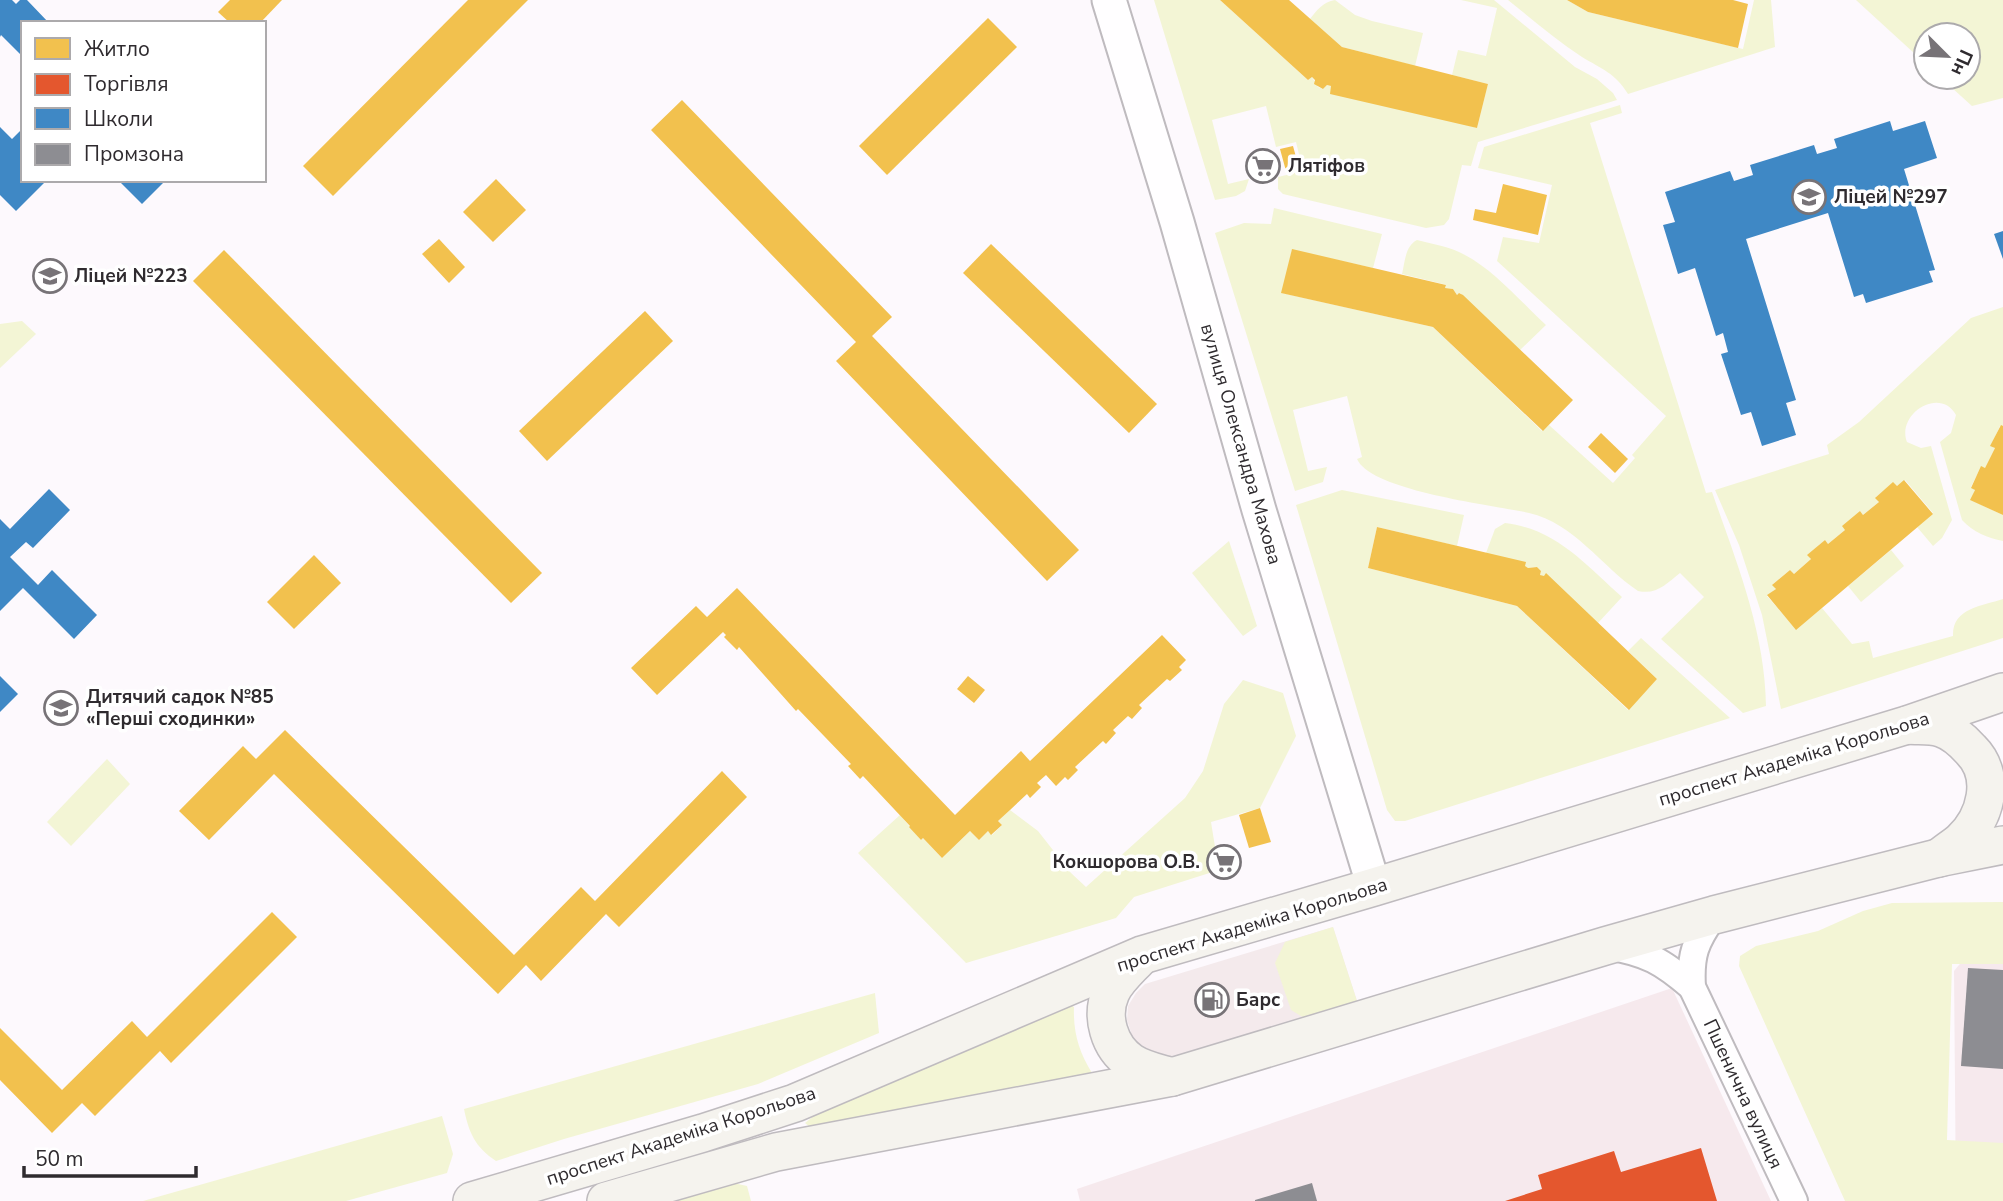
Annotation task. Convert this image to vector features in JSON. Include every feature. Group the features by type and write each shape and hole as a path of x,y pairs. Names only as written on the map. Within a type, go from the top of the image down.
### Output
{"main road":[{"name":"проспект Академіка Корольова","path":"472,1201 795,1103 1142,955 1907,724 2003,691"},
{"path":"1907,724 1941,728 1960,738 1977,755 1987,780 1986,795 1977,820 1962,840 1938,858"},
{"name":"проспект Академіка Корольова","path":"606,1201 776,1152 1172,1077 1714,915 1938,858 2003,845"},
{"path":"1142,955 1122,975 1111,993 1106,1012 1108,1030 1116,1046 1129,1061 1172,1077"}],"street":[{"name":"вулиця Олександра Махова","path":"1109,0 1267,537 1374,887"},
{"name":"Пшенична вулиця","path":"1714,915 1699,936 1691,961 1692,987 1794,1201"},
{"name":"Пшенична вулиця","path":"1605,946 1657,959 1692,987"}],"shaded area":[{"path":"2003,912 2003,1201 1956,1201 1954,971"},
{"path":"1333,927 1358,1004 1163,1062 1135,1045 1127,1020 1128,1006 1145,984"},
{"path":"1672,988 1771,1201 1080,1201 1077,1189"}],"green space":[{"path":"1154,0 1220,0 1308,80 1312,77 1318,87 1323,89 1327,85 1477,128 1488,84 1452,75 1458,50 1486,56 1497,8 1461,0 1494,0 1575,67 1597,79 1617,100 1478,142 1471,166 1462,165 1449,219 1444,225 1426,228 1283,194 1278,189 1278,177 1303,171 1296,142 1276,147 1266,106 1212,120 1228,184 1249,179 1245,191 1236,196 1215,200"},
{"path":"1335,0 1355,15 1423,33 1415,66 1342,47 1310,19 1324,5"},
{"path":"1508,0 1567,0 1588,12 1743,49 1754,0 1771,0 1775,47 1628,94 1613,76 1563,44"},
{"path":"1856,0 2003,0 2003,98 1972,106 1955,91 1982,91 1982,21 1912,21 1912,51"},
{"path":"1620,105 1622,113 1590,123 1706,493 1712,492 1748,597 1761,651 1766,706 1743,713 1661,639 1704,597 1680,573 1656,590 1638,591 1574,535 1545,518 1435,495 1385,480 1367,470 1357,459 1362,457 1347,396 1293,410 1308,471 1327,467 1323,482 1295,491 1215,233 1244,223 1271,224 1274,208 1382,234 1373,268 1292,250 1282,293 1433,327 1542,431 1549,425 1613,483 1635,458 1632,455 1666,416 1497,261 1503,237 1539,243 1552,185 1478,168 1484,147"},
{"path":"1417,240 1454,250 1476,261 1546,325 1520,350 1460,293 1457,295 1453,289 1445,288 1446,285 1443,284 1402,274 1408,250"},
{"path":"2003,307 2003,426 2000,426 1991,446 1995,448 1985,468 1981,467 1971,487 1975,490 1971,500 2003,515 2003,541 1981,534 1962,520 1940,442 1951,433 1956,415 1949,407 1931,403 1913,414 1905,432 1907,442 1921,448 1931,446 1952,520 1942,538 1933,546 1917,527 1933,513 1905,480 1897,486 1893,483 1876,497 1879,502 1863,515 1860,511 1845,530 1828,544 1825,540 1808,555 1811,559 1794,574 1790,570 1773,584 1776,589 1767,596 1796,629 1822,608 1852,644 1869,641 1873,658 1953,636 1957,619 1963,614 1978,606 2003,599 2003,638 1781,709 1762,615 1739,545 1715,490 1829,454 1827,445 1859,422 1971,318"},
{"path":"22,321 36,334 0,368 0,324"},
{"path":"1342,490 1464,515 1457,546 1377,527 1368,568 1517,606 1628,710 1657,679 1628,651 1641,638 1730,718 1405,821 1395,821 1387,810 1296,505"},
{"path":"1505,523 1540,532 1555,540 1622,597 1598,623 1540,575 1541,571 1537,567 1528,568 1486,553 1495,529"},
{"path":"1229,541 1257,626 1243,636 1192,573"},
{"path":"1891,550 1904,566 1861,602 1848,586"},
{"path":"1243,680 1283,693 1296,736 1260,808 1211,822 1216,853 1222,869 1134,897 1116,918 966,963 858,853 900,815 921,840 923,838 942,858 970,831 979,840 988,831 992,835 1002,825 998,821 1010,810 1038,831 1071,873 1086,887 1185,798 1203,771 1224,704"},
{"path":"107,759 130,784 71,846 47,822"},
{"path":"2003,902 2003,964 1952,964 1947,1140 2003,1143 2003,1201 1845,1201 1739,966 1740,956 1756,946 1818,931 1863,911 1892,903"},
{"path":"1333,927 1358,1004 1306,1019 1291,1010 1275,963 1285,942"},
{"path":"875,993 879,1033 758,1084 496,1161 478,1145 468,1125 464,1109"},
{"path":"1068,1002 1074,1007 1078,1042 1092,1073 1088,1082 810,1127 805,1123 815,1115"},
{"path":"442,1116 453,1154 447,1173 346,1201 143,1201"},
{"path":"729,1182 747,1186 751,1201 664,1201"}],"building: Житло":[{"path":"230,0 282,0 262,21 228,21 218,12"},
{"path":"468,0 528,0 333,196 303,166"},
{"path":"1220,0 1289,0 1342,47 1488,84 1477,128 1330,94 1331,86 1327,85 1323,89 1314,84 1312,77 1308,80"},
{"path":"1567,0 1733,0 1748,4 1738,48 1588,12"},
{"path":"988,18 1017,47 887,175 859,146"},
{"path":"682,100 892,317 872,336 1079,550 1047,581 836,361 856,342 651,130"},
{"path":"1293,146 1299,168 1286,171 1280,149"},
{"path":"496,179 526,210 493,242 463,212"},
{"path":"1503,184 1547,195 1538,235 1473,220 1475,209 1496,213"},
{"path":"439,239 465,267 449,283 422,254"},
{"path":"991,244 1157,404 1129,433 963,273"},
{"path":"1292,249 1446,285 1445,288 1453,289 1457,295 1463,295 1573,400 1543,431 1433,327 1281,293"},
{"path":"224,250 542,573 511,603 193,281"},
{"path":"645,311 673,341 547,461 519,431"},
{"path":"2001,425 2003,515 1970,500 1975,490 1971,488 1981,466 1985,468 1995,448 1990,446"},
{"path":"1601,433 1628,459 1615,473 1588,447"},
{"path":"1904,480 1933,514 1796,630 1767,595 1776,589 1772,585 1790,570 1794,574 1811,559 1807,555 1825,540 1828,544 1845,530 1842,526 1860,511 1863,515 1879,502 1875,498 1893,482 1897,486"},
{"path":"1377,527 1526,562 1525,566 1528,568 1537,567 1541,571 1540,575 1544,576 1546,573 1657,679 1629,710 1517,606 1368,568"},
{"path":"314,555 341,583 294,629 267,602"},
{"path":"737,588 955,815 1021,751 1030,761 1162,635 1186,660 1179,667 1182,670 1170,681 1167,679 1139,705 1142,708 1132,719 1128,716 1113,730 1116,733 1106,744 1103,741 1075,767 1078,770 1068,780 1065,777 1056,786 1046,775 1037,783 1041,787 1030,798 1027,794 998,821 1002,825 991,835 988,831 979,840 970,831 942,858 923,838 921,840 863,776 860,779 848,766 851,764 798,709 796,711 739,647 737,650 724,637 726,635 723,632 657,695 631,668 696,606 707,617"},
{"path":"968,676 985,690 974,703 957,689"},
{"path":"285,730 514,955 581,887 595,901 722,771 747,797 619,927 606,914 541,981 526,965 498,994 274,774 209,840 179,811 243,746 256,759"},
{"path":"1260,808 1271,842 1249,848 1239,815"},
{"path":"272,912 297,937 171,1063 160,1051 95,1116 82,1103 52,1133 0,1080 0,1028 62,1090 132,1021 147,1037"}],"building: Торгівля":[{"path":"1231,845 1238,863 1222,869 1215,851"},
{"path":"1701,1148 1717,1201 1505,1201 1542,1189 1538,1175 1614,1151 1621,1172"}],"building: Школи":[{"path":"0,0 12,0 16,4 20,0 27,0 47,21 21,21 21,55 1,35 0,37"},
{"path":"1890,121 1893,131 1925,121 1937,158 1904,169 1935,270 1929,271 1933,282 1866,303 1863,294 1854,297 1828,213 1746,239 1796,400 1786,403 1796,435 1762,446 1751,412 1741,415 1721,354 1728,352 1723,333 1716,336 1695,268 1678,274 1663,225 1675,222 1665,192 1730,171 1734,181 1753,175 1750,165 1814,145 1817,154 1837,148 1834,139"},
{"path":"0,127 12,139 21,130 21,182 45,182 16,211 0,195"},
{"path":"120,182 164,182 142,204"},
{"path":"2003,231 2003,259 1994,234"},
{"path":"49,489 70,510 33,548 26,542 10,557 38,585 52,570 97,615 74,639 23,588 0,611 0,519 10,529"},
{"path":"0,676 18,694 0,712"}],"building: Промзона":[{"path":"1968,968 2003,970 2003,1069 1961,1066"},
{"path":"1312,1183 1317,1201 1255,1201 1255,1200"}],"place":[{"name":"Лятіфов","path":"1263,166"},
{"name":"Ліцей №297","path":"1809,197"},
{"name":"Ліцей №223","path":"50,276"},
{"name":"Дитячий садок №85 «Перші сходинки»","path":"61,708"},
{"name":"Кокшорова О.В.","path":"1224,862"},
{"name":"Барс","path":"1212,1000"}]}
